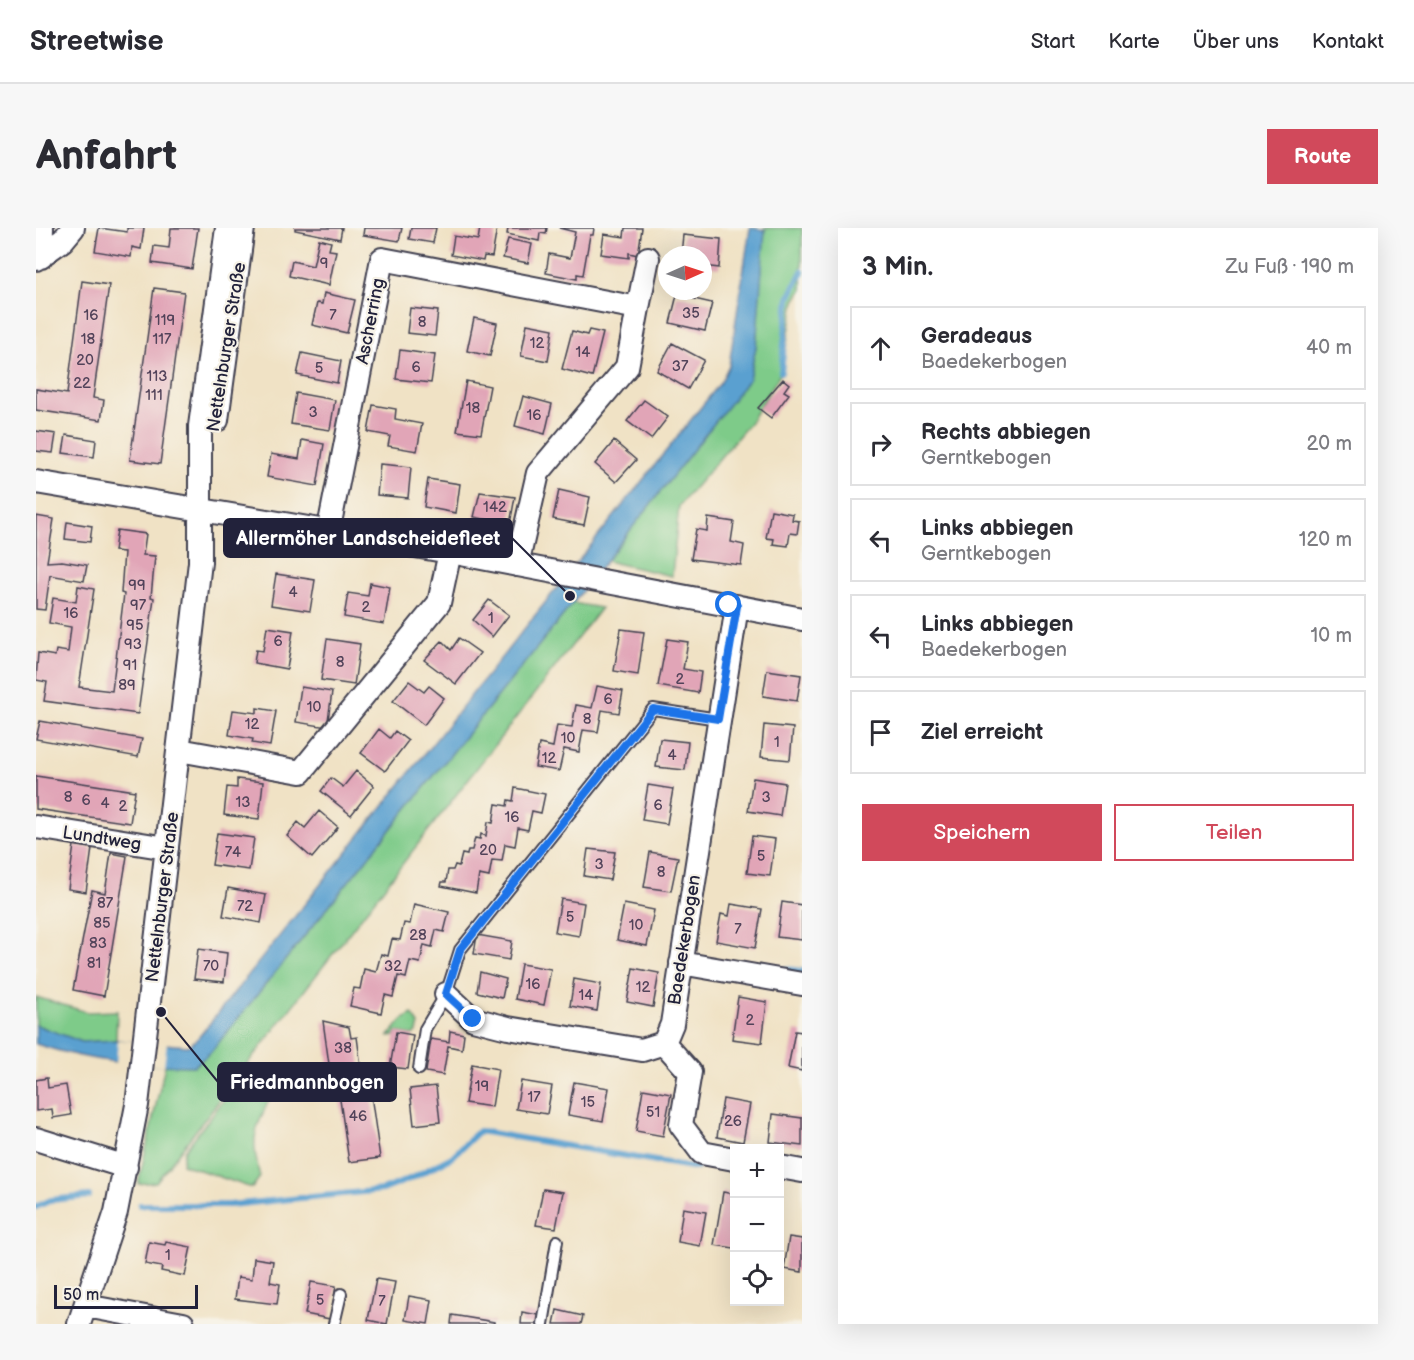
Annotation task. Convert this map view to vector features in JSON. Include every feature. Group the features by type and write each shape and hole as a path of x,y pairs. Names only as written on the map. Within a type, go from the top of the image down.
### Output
{"street":[{"path":"39,258 42,228"},
{"path":"39,258 73,228"},
{"name":"Nettelnburger Straße","path":"83,1315 113,1223 126,1167 142,1065 200,562 200,426 227,228"},
{"name":"Nettelnburger Straße","path":"201,464 216,425 243,228"},
{"path":"518,565 538,473 627,366 648,258"},
{"name":"Ascherring","path":"328,532 382,259 638,308"},
{"path":"36,482 450,552 802,619"},
{"path":"179,750 301,772 439,603 450,552"},
{"name":"Baedekerbogen","path":"664,1043 672,1024 737,606"},
{"name":"Lundtweg","path":"36,827 167,848"},
{"path":"681,963 802,984"},
{"path":"446,994 473,1019 508,1028 642,1050 664,1043 690,1071 681,1125 702,1153 730,1157"},
{"path":"36,1139 126,1167"},
{"path":"784,1168 802,1171"},
{"path":"83,1315 183,1324"}],"lane":[{"path":"419,1069 425,1029 446,994 460,950 653,709 718,719"},
{"path":"543,1324 557,1241"},
{"path":"334,1324 341,1294"}],"green space":[{"path":"764,228 802,228 802,290 795,301 781,373 748,425 679,506 672,576 606,561 749,379 756,347"},
{"path":"573,603 601,608 156,1182 138,1184 165,1065 194,1066 211,1052"},
{"path":"36,997 87,1012 117,1011 116,1040 82,1042 36,1025"},
{"path":"412,1014 419,1024 417,1032 413,1035 396,1032 395,1036 389,1036 402,1020"},
{"path":"240,1079 269,1100 255,1137 255,1154 260,1177 252,1188 182,1164 184,1151"}],"water":[{"path":"750,228 765,230 756,347 749,379 573,603 211,1052 194,1066 152,1065 95,1059 36,1044 36,1025 82,1042 116,1040 188,1046 198,1038 721,382 729,365"}],"pier":[{"path":"118,1040 167,1042 164,1066 116,1064"}],"building":[{"path":"99,228 127,232 127,228 144,228 141,249 132,247 131,257 95,251"},
{"path":"171,228 198,228 192,269 152,263 154,246 169,248"},
{"path":"295,228 342,228 340,239 295,230"},
{"path":"364,228 402,228 399,241 363,235"},
{"path":"411,228 436,228 433,243 409,239"},
{"path":"480,228 497,228 492,257 484,256 483,261 451,255 454,236 478,240"},
{"path":"508,228 547,228 546,234 540,233 539,241 507,234"},
{"path":"559,228 594,228 593,235 590,235 583,275 577,274 577,279 546,273 549,254 570,258 575,232"},
{"path":"625,228 642,228 638,255 629,253 629,258 601,254 604,234 624,237"},
{"path":"683,235 721,239 719,268 712,267 712,246 682,246"},
{"path":"319,239 331,242 329,250 336,251 329,285 289,276 292,261 313,266"},
{"path":"508,239 532,244 528,263 503,258"},
{"path":"82,281 109,285 93,398 104,400 101,420 36,410 36,389 67,394"},
{"path":"154,288 184,292 160,464 130,460"},
{"path":"324,293 355,300 347,333 312,325 317,303 322,304"},
{"path":"676,300 699,300 712,303 705,331 670,323"},
{"path":"410,308 438,311 435,336 407,333"},
{"path":"474,318 497,323 490,356 467,351"},
{"path":"527,324 553,329 548,361 521,356"},
{"path":"589,330 603,333 592,377 562,369 572,331 587,335"},
{"path":"672,343 704,360 688,389 657,371"},
{"path":"400,350 435,355 431,383 396,379"},
{"path":"302,353 341,361 337,383 297,375"},
{"path":"783,379 789,384 784,391 789,394 771,418 758,408"},
{"path":"466,381 490,386 481,434 457,431"},
{"path":"296,393 335,400 330,430 291,424"},
{"path":"523,396 552,404 545,434 515,426"},
{"path":"644,400 668,417 651,439 627,421"},
{"path":"373,405 396,409 395,419 422,424 417,451 388,446 390,436 368,432"},
{"path":"36,431 56,434 53,453 36,451"},
{"path":"66,435 96,440 94,457 63,453"},
{"path":"302,440 324,444 317,486 267,477 271,454 299,459"},
{"path":"614,441 636,460 616,482 595,464"},
{"path":"380,464 411,467 408,498 377,495"},
{"path":"428,479 460,484 456,513 424,507"},
{"path":"559,490 590,497 584,525 553,519"},
{"path":"480,492 515,497 510,524 474,517"},
{"path":"771,510 793,514 792,520 799,521 797,534 790,533 788,546 773,544 774,539 766,538"},
{"path":"36,516 54,519 47,562 62,561 87,565 84,581 50,575 45,610 36,609"},
{"path":"708,518 734,522 731,542 744,545 741,565 691,559 696,529 707,531"},
{"path":"67,522 92,526 90,542 65,539"},
{"path":"117,530 146,534 143,555 155,556 151,597 154,598 138,714 44,701 47,682 36,680 38,653 55,656 56,650 68,652 71,627 49,623 53,598 76,602 78,586 94,589 79,687 112,691 124,594 121,593 124,552 114,551"},
{"path":"276,574 315,580 310,611 271,605"},
{"path":"370,583 390,587 384,624 344,617 348,593 368,596"},
{"path":"489,600 509,615 492,637 473,620"},
{"path":"267,627 293,631 287,669 254,663 256,650 263,651"},
{"path":"621,629 644,632 638,675 614,671"},
{"path":"459,638 480,653 456,684 424,660 442,641 451,650"},
{"path":"327,639 360,644 354,685 321,680"},
{"path":"667,639 688,642 683,669 701,672 698,693 658,686"},
{"path":"767,670 801,675 797,701 763,696"},
{"path":"409,681 424,692 429,686 444,698 424,725 393,701"},
{"path":"597,686 623,691 619,713 602,710 598,732 583,730 579,752 564,749 559,771 535,767 539,744 553,747 557,725 572,727 576,705 592,708"},
{"path":"301,687 332,692 327,727 296,722"},
{"path":"257,708 276,711 270,746 252,743 253,739 229,735 233,710 257,713"},
{"path":"40,721 142,739 138,757 36,739"},
{"path":"764,725 793,728 790,760 761,757"},
{"path":"379,729 390,738 395,731 408,741 385,771 361,753"},
{"path":"660,739 688,742 685,770 656,767"},
{"path":"356,771 374,786 351,815 321,791 331,778 343,787"},
{"path":"36,776 135,791 130,823 36,809"},
{"path":"753,778 785,783 780,816 748,811"},
{"path":"237,779 263,782 259,819 224,815 227,787 237,788"},
{"path":"648,785 673,789 667,824 642,820"},
{"path":"515,788 545,794 541,813 532,811 528,830 518,828 515,846 505,844 502,861 492,860 489,877 479,875 476,893 441,886 442,882 446,882 448,870 453,870 455,865 459,866 462,854 467,855 468,850 472,850 475,838 480,839 481,834 486,836 488,822 493,823 496,804 507,806 508,800 513,801"},
{"path":"319,811 338,827 312,858 287,836 298,822 305,828"},
{"path":"217,833 254,838 249,870 212,865"},
{"path":"752,836 775,839 770,876 747,873"},
{"path":"74,845 92,848 86,892 68,889"},
{"path":"588,849 615,852 610,880 584,876"},
{"path":"650,852 678,857 671,891 644,887"},
{"path":"111,853 127,856 104,996 73,990 92,890 105,893"},
{"path":"228,888 266,895 261,923 223,916"},
{"path":"561,899 584,903 579,936 555,932"},
{"path":"782,902 802,905 802,940 777,937"},
{"path":"414,904 449,912 444,932 436,930 432,947 424,945 420,963 410,961 406,978 398,976 393,997 385,995 381,1013 350,1006 354,988 360,989 364,969 376,972 381,954 388,956 392,939 400,940 404,923 410,924"},
{"path":"624,904 654,910 647,946 617,940"},
{"path":"731,904 762,909 755,948 716,941 721,914 729,916"},
{"path":"477,935 512,941 509,960 474,954"},
{"path":"198,949 227,953 224,982 194,979"},
{"path":"521,964 551,969 544,1005 515,999"},
{"path":"633,968 659,973 653,1007 627,1002"},
{"path":"480,972 506,979 502,998 477,992"},
{"path":"574,979 601,984 597,1011 570,1006"},
{"path":"738,997 767,1002 762,1043 732,1039"},
{"path":"323,1021 349,1027 351,1038 357,1037 364,1089 370,1088 380,1158 349,1162 339,1093 333,1093"},
{"path":"450,1031 464,1034 462,1049 448,1046 443,1075 426,1072 431,1039 449,1042"},
{"path":"795,1031 802,1032 802,1071 788,1068"},
{"path":"396,1032 413,1035 408,1069 390,1067"},
{"path":"472,1064 498,1069 492,1107 465,1103"},
{"path":"47,1078 48,1088 66,1085 71,1115 53,1118 52,1109 36,1111 36,1080"},
{"path":"521,1081 552,1086 547,1114 516,1109"},
{"path":"574,1082 609,1088 603,1121 568,1115"},
{"path":"436,1086 440,1122 414,1125 410,1089"},
{"path":"643,1089 671,1094 663,1136 636,1131"},
{"path":"723,1099 750,1104 743,1142 717,1137"},
{"path":"773,1114 802,1118 802,1146 770,1142"},
{"path":"543,1189 563,1192 556,1228 536,1225"},
{"path":"723,1192 730,1193 730,1247 714,1245"},
{"path":"683,1208 706,1212 700,1246 678,1242"},
{"path":"789,1237 802,1239 802,1272 784,1269"},
{"path":"149,1242 165,1245 166,1242 191,1247 185,1276 161,1271 162,1267 145,1264"},
{"path":"254,1258 273,1261 270,1282 280,1284 277,1304 235,1299 238,1277 252,1279"},
{"path":"376,1279 395,1282 387,1324 368,1320"},
{"path":"311,1282 336,1286 330,1319 305,1314"},
{"path":"409,1296 432,1300 428,1324 405,1320"},
{"path":"557,1310 583,1316 581,1324 554,1324"},
{"path":"522,1312 539,1315 538,1324 521,1324"},
{"path":"452,1315 494,1322 494,1324 451,1324"}],"waterway":[{"path":"781,372 789,298 802,271"},
{"path":"786,969 802,971"},
{"path":"140,1205 229,1205 383,1190 452,1157 479,1131 697,1168"},
{"path":"36,1207 51,1200 89,1196"}],"place":[{"name":"Allermöher Landscheidefleet","path":"570,596"},
{"name":"Friedmannbogen","path":"161,1012"}],"route":[{"path":"473,1019 446,994 460,950 653,709 718,719 737,606 729,605"}]}
